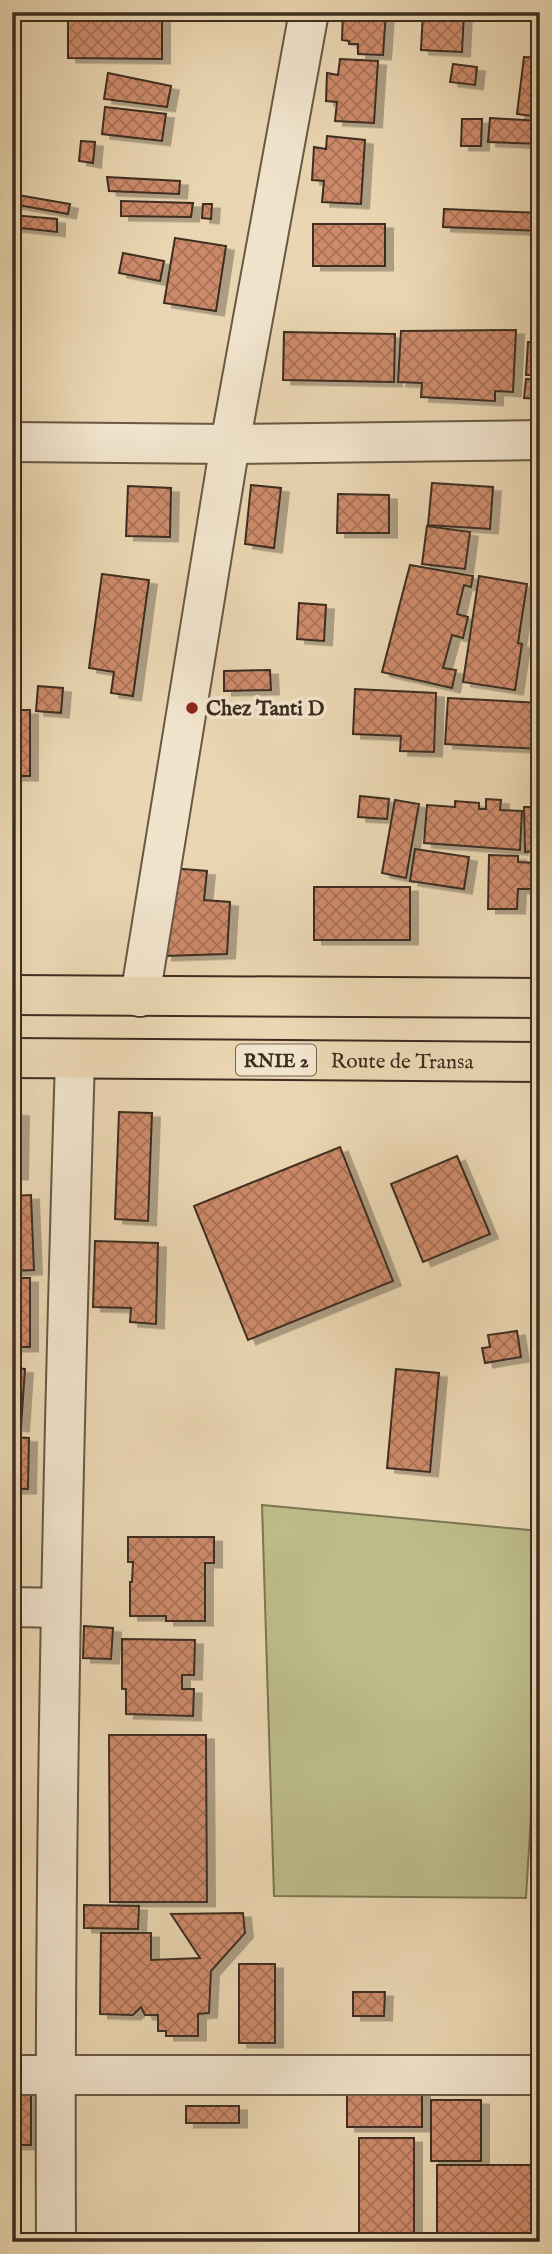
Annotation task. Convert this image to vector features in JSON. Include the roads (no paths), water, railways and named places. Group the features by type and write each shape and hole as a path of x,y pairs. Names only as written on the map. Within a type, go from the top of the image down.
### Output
{"main road":[{"path":"12,995 540,998"},
{"name":"Route de Transa","path":"12,1058 540,1062"}],"street":[{"path":"140,997 230,444 309,12"},
{"path":"12,442 230,444 540,440"},
{"path":"56,2242 55,2074 61,1608 75,1059"},
{"path":"12,1607 61,1608"},
{"path":"12,2075 540,2076"}],"place":[{"name":"Chez Tanti D","path":"192,708"}]}
